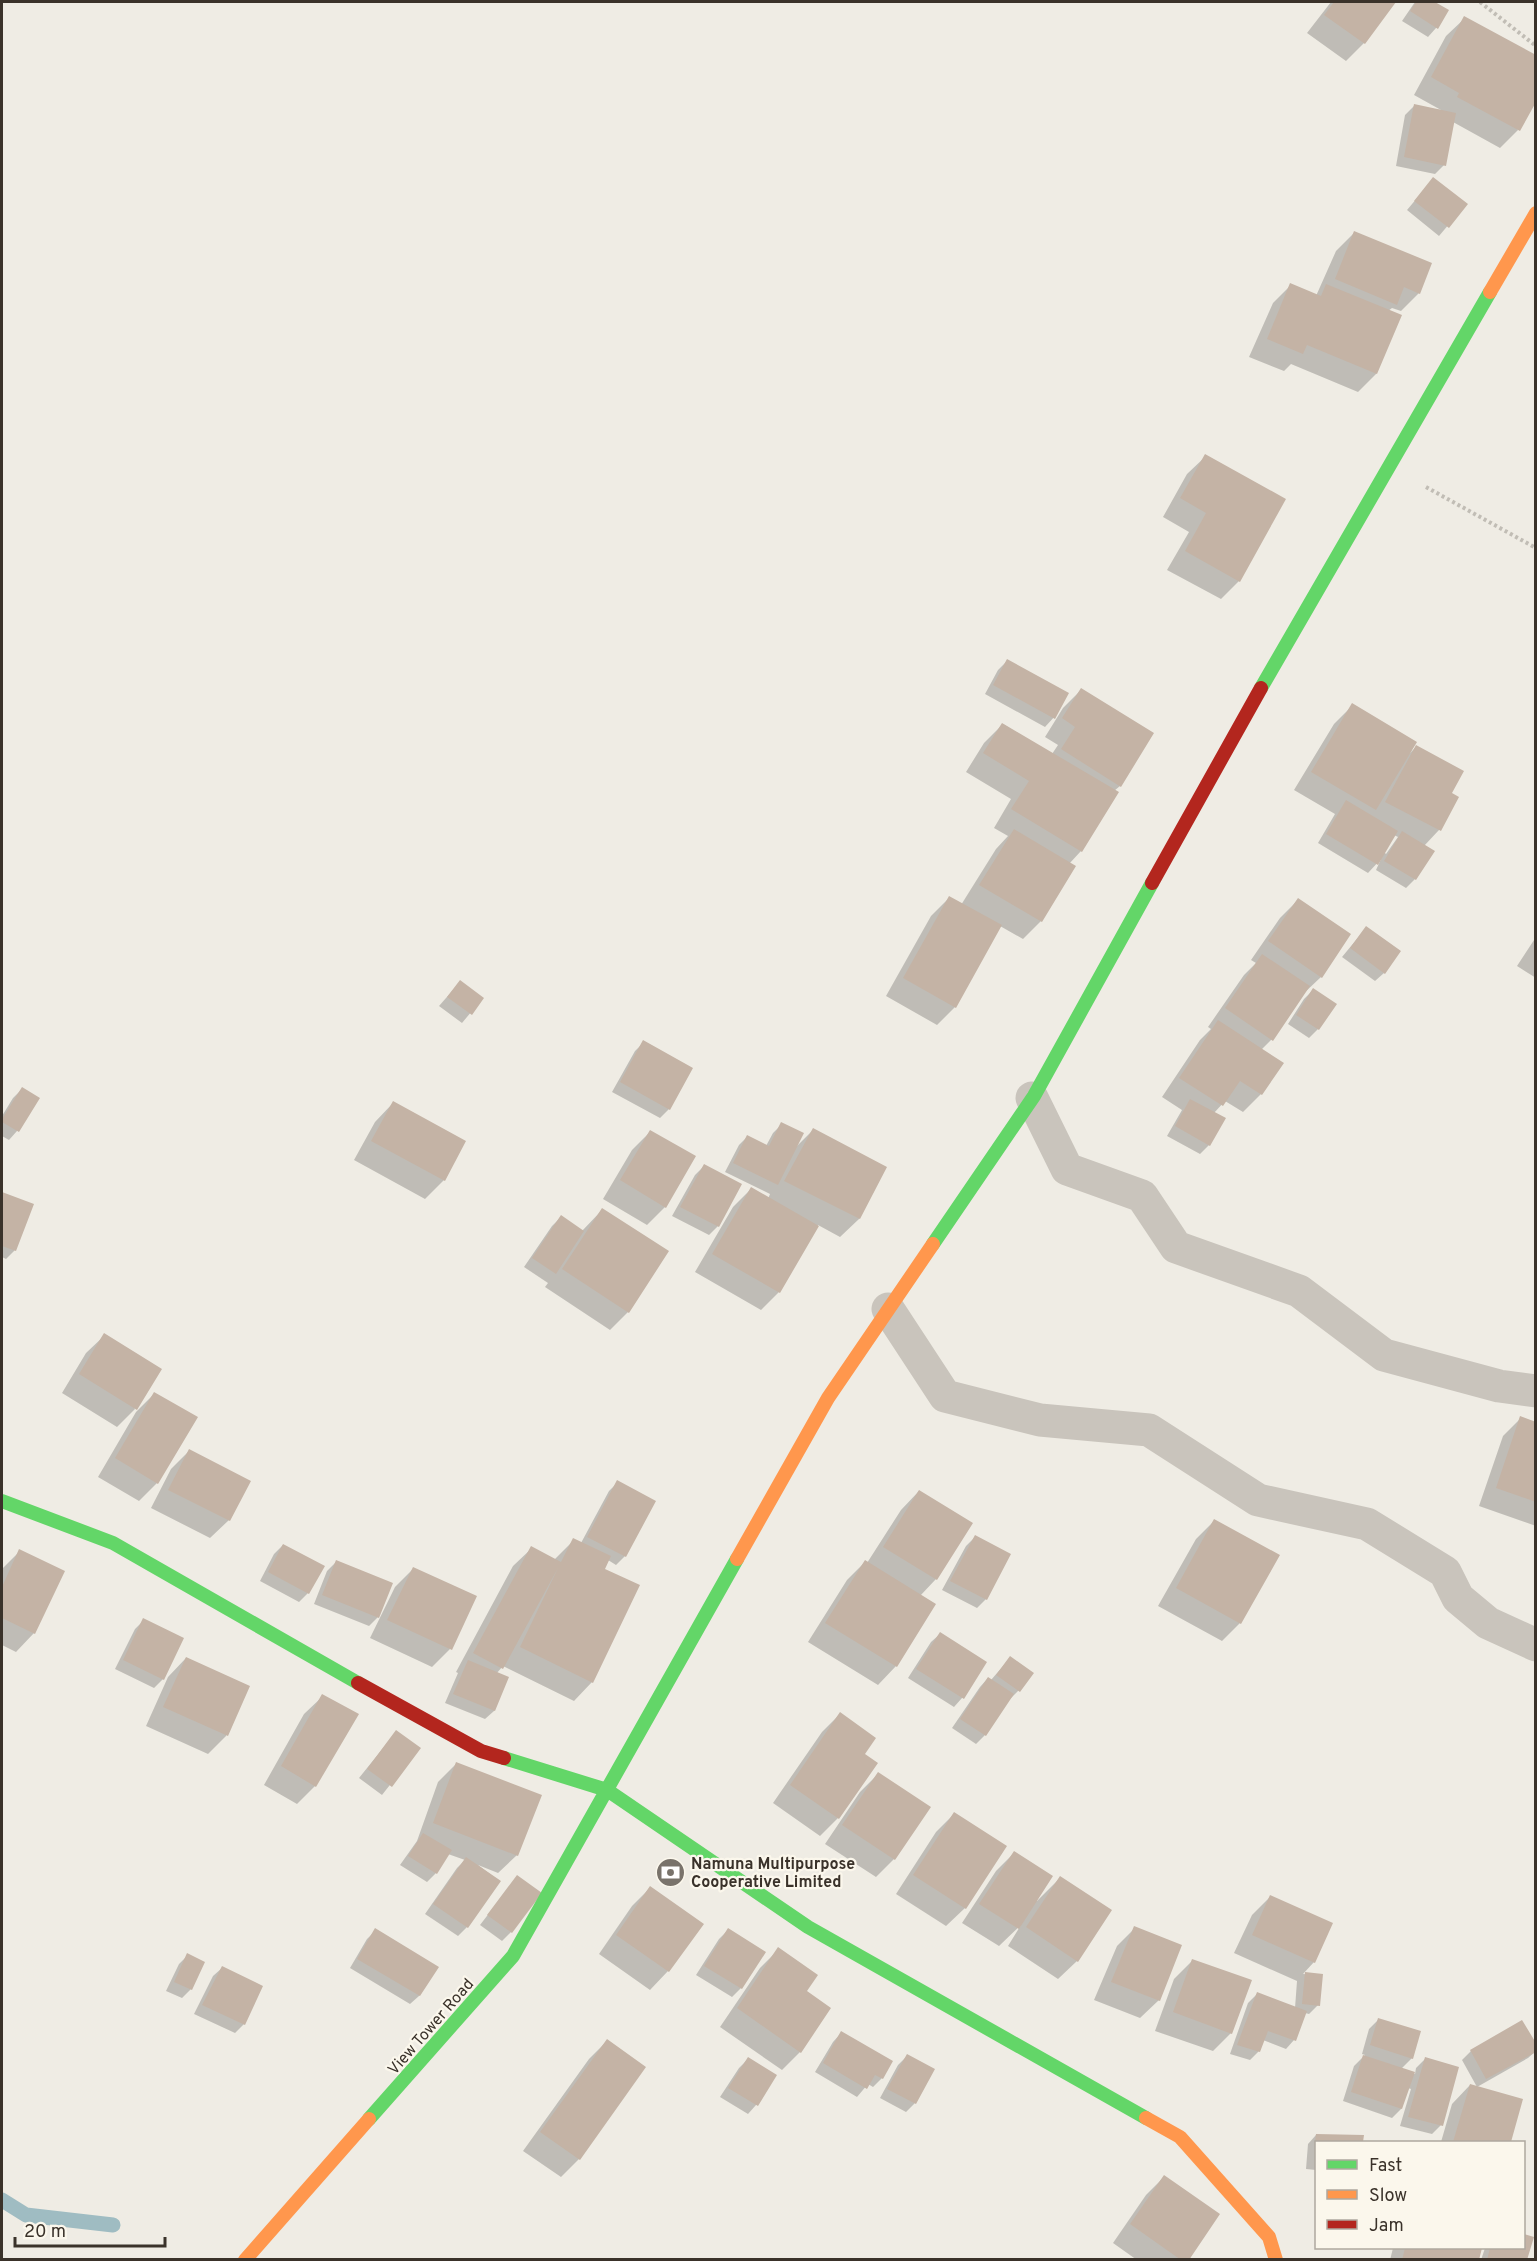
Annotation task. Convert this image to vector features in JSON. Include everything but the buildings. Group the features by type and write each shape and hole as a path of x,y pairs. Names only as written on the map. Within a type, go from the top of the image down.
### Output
{"street":[{"name":"View Tower Road","path":"245,2259 513,1956 828,1398 1032,1098 1290,636 1536,213"},
{"path":"1032,1098 1067,1169 1142,1196 1176,1247 1299,1291 1384,1355 1500,1386 1536,1391"},
{"path":"888,1309 945,1396 1040,1420 1149,1430 1258,1500 1367,1524 1445,1572 1458,1598 1488,1623 1536,1645"},
{"path":"2,1502 113,1543 275,1638 481,1751 607,1790 808,1927 1180,2137 1269,2237 1276,2259"}],"path":[{"path":"1480,2 1536,46"},
{"path":"1389,467 1536,548"}],"waterway":[{"path":"2,2200 26,2215 113,2225"}],"traffic: fast":[{"path":"1261,688 1490,292"},
{"path":"933,1244 1034,1096 1152,883"},
{"path":"2,1501 113,1543 358,1683"},
{"path":"369,2119 513,1956 737,1559"},
{"path":"504,1758 607,1790 808,1927 1146,2118"}],"traffic: slow":[{"path":"1490,292 1536,213"},
{"path":"737,1559 828,1398 933,1244"},
{"path":"1146,2118 1180,2137 1269,2237 1276,2260"},
{"path":"245,2260 369,2119"}],"traffic: jam":[{"path":"1152,883 1261,688"},
{"path":"358,1683 481,1751 504,1758"}],"place":[{"name":"Namuna Multipurpose Cooperative Limited","path":"670,1872"}]}
